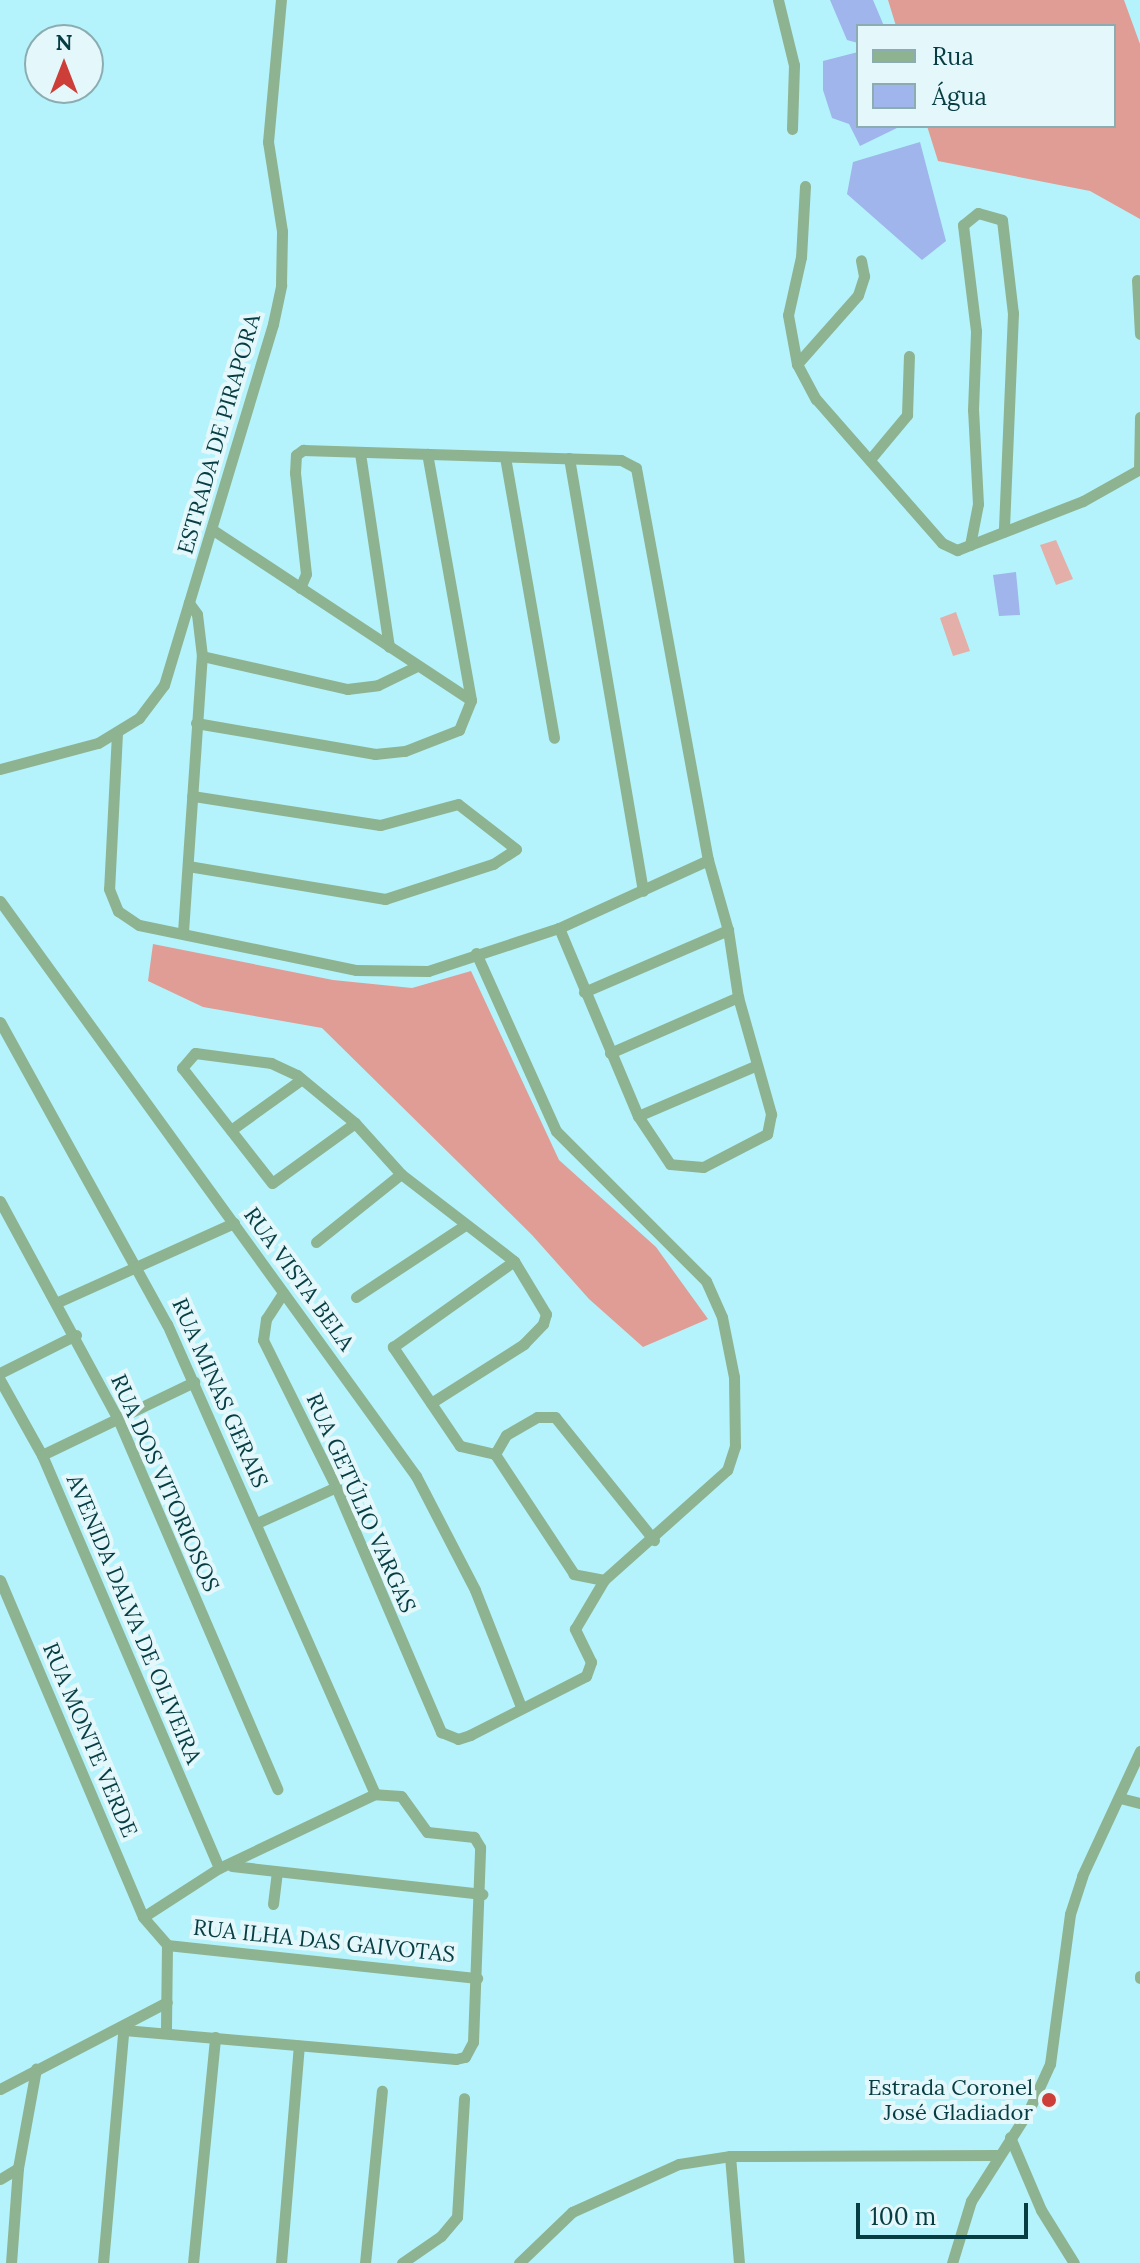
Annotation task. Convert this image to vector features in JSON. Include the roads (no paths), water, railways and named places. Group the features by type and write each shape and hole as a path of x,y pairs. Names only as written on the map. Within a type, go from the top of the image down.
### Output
{"street":[{"name":"ESTRADA DE PIRAPORA","path":"0,769 72,752 117,733 154,703 213,530 281,285 282,231 268,142 281,0"},
{"path":"778,0 794,65 792,129"},
{"path":"805,186 801,257 788,315 797,364 816,399 872,457 942,543 957,550 1083,501 1139,470 1140,417"},
{"path":"970,545 978,504 973,410 976,331 963,225 978,213 1002,220 1012,282 1004,532"},
{"path":"797,364 858,295 864,276 861,260"},
{"path":"1137,280 1140,334"},
{"path":"872,457 907,415 909,356"},
{"path":"300,588 306,574 296,455 303,450 621,460 641,477 708,860 728,930 738,997 771,1114 770,1130 703,1167 670,1164 638,1116 559,928"},
{"path":"360,453 389,647"},
{"path":"196,723 375,754 405,751 459,730 471,700 427,454"},
{"path":"505,457 554,738"},
{"path":"569,458 643,891"},
{"path":"213,530 415,667 471,700"},
{"path":"183,932 202,656 197,614 189,603"},
{"path":"202,656 347,689 378,685 415,667"},
{"path":"117,733 110,897 133,923 372,971 428,971 559,928 708,860"},
{"path":"188,866 385,899 493,864 516,849 458,804 380,825 192,796"},
{"name":"RUA VISTA BELA","path":"0,901 416,1476 475,1590 521,1707"},
{"path":"584,992 728,930"},
{"path":"476,953 556,1131 688,1259 706,1281 722,1317 734,1377 731,1461 721,1478 654,1540 604,1580 575,1629 591,1669 521,1707"},
{"path":"610,1053 738,997"},
{"name":"RUA MINAS GERAIS","path":"0,1022 139,1266 194,1382 375,1794"},
{"path":"355,1123 272,1183 182,1068 195,1053 271,1063 302,1079 355,1123 401,1174 514,1261 546,1314 543,1324 524,1344 431,1403"},
{"path":"638,1116 757,1065"},
{"path":"231,1130 302,1079"},
{"path":"316,1242 401,1174"},
{"name":"RUA DOS VITORIOSOS","path":"0,1201 76,1335 118,1419 277,1789"},
{"path":"58,1302 234,1223"},
{"path":"356,1297 465,1225"},
{"path":"514,1261 393,1347 460,1446 495,1454 574,1574 604,1580"},
{"name":"RUA GETÚLIO VARGAS","path":"283,1293 266,1319 263,1340 336,1487 441,1732 458,1739 521,1707"},
{"path":"0,1373 76,1335"},
{"path":"42,1455 194,1382"},
{"path":"0,1404 3,1385"},
{"name":"AVENIDA DALVA DE OLIVEIRA","path":"3,1385 42,1455 224,1867"},
{"path":"495,1454 516,1429 541,1415 555,1417 654,1540"},
{"path":"257,1523 336,1487"},
{"name":"RUA MONTE VERDE","path":"0,1580 143,1917 167,1945"},
{"path":"952,2263 959,2226 1050,2064 1070,1914 1082,1876 1140,1751"},
{"path":"124,2026 166,2033 456,2059 471,2052 473,2042 482,1894 480,1847 474,1837 427,1832 401,1796 375,1794 224,1867 143,1917"},
{"path":"1120,1798 1140,1803"},
{"path":"224,1867 482,1894"},
{"path":"273,1904 277,1872"},
{"path":"166,2033 167,1945"},
{"name":"RUA ILHA DAS GAIVOTAS","path":"167,1945 477,1978"},
{"path":"0,2089 167,2002"},
{"path":"103,2263 124,2026"},
{"path":"193,2263 215,2037"},
{"path":"281,2263 299,2046"},
{"path":"11,2263 18,2168 36,2069"},
{"path":"365,2263 382,2091"},
{"path":"402,2263 441,2236 457,2217 464,2098"},
{"path":"1010,2137 1041,2210 1074,2263"},
{"path":"519,2263 552,2228 601,2196 679,2164 730,2156 998,2155"},
{"path":"730,2156 739,2263"},
{"path":"0,2179 18,2168"}],"water":[{"path":"830,0 873,0 883,24 856,24 856,42 847,40"},
{"path":"856,53 856,128 897,128 860,146 849,124 832,118 823,90 823,61"},
{"path":"920,142 946,241 922,260 847,194 853,162"},
{"path":"1016,572 1020,615 999,616 993,575"}],"place":[{"name":"Estrada Coronel José Gladiador","path":"1049,2100"}]}
